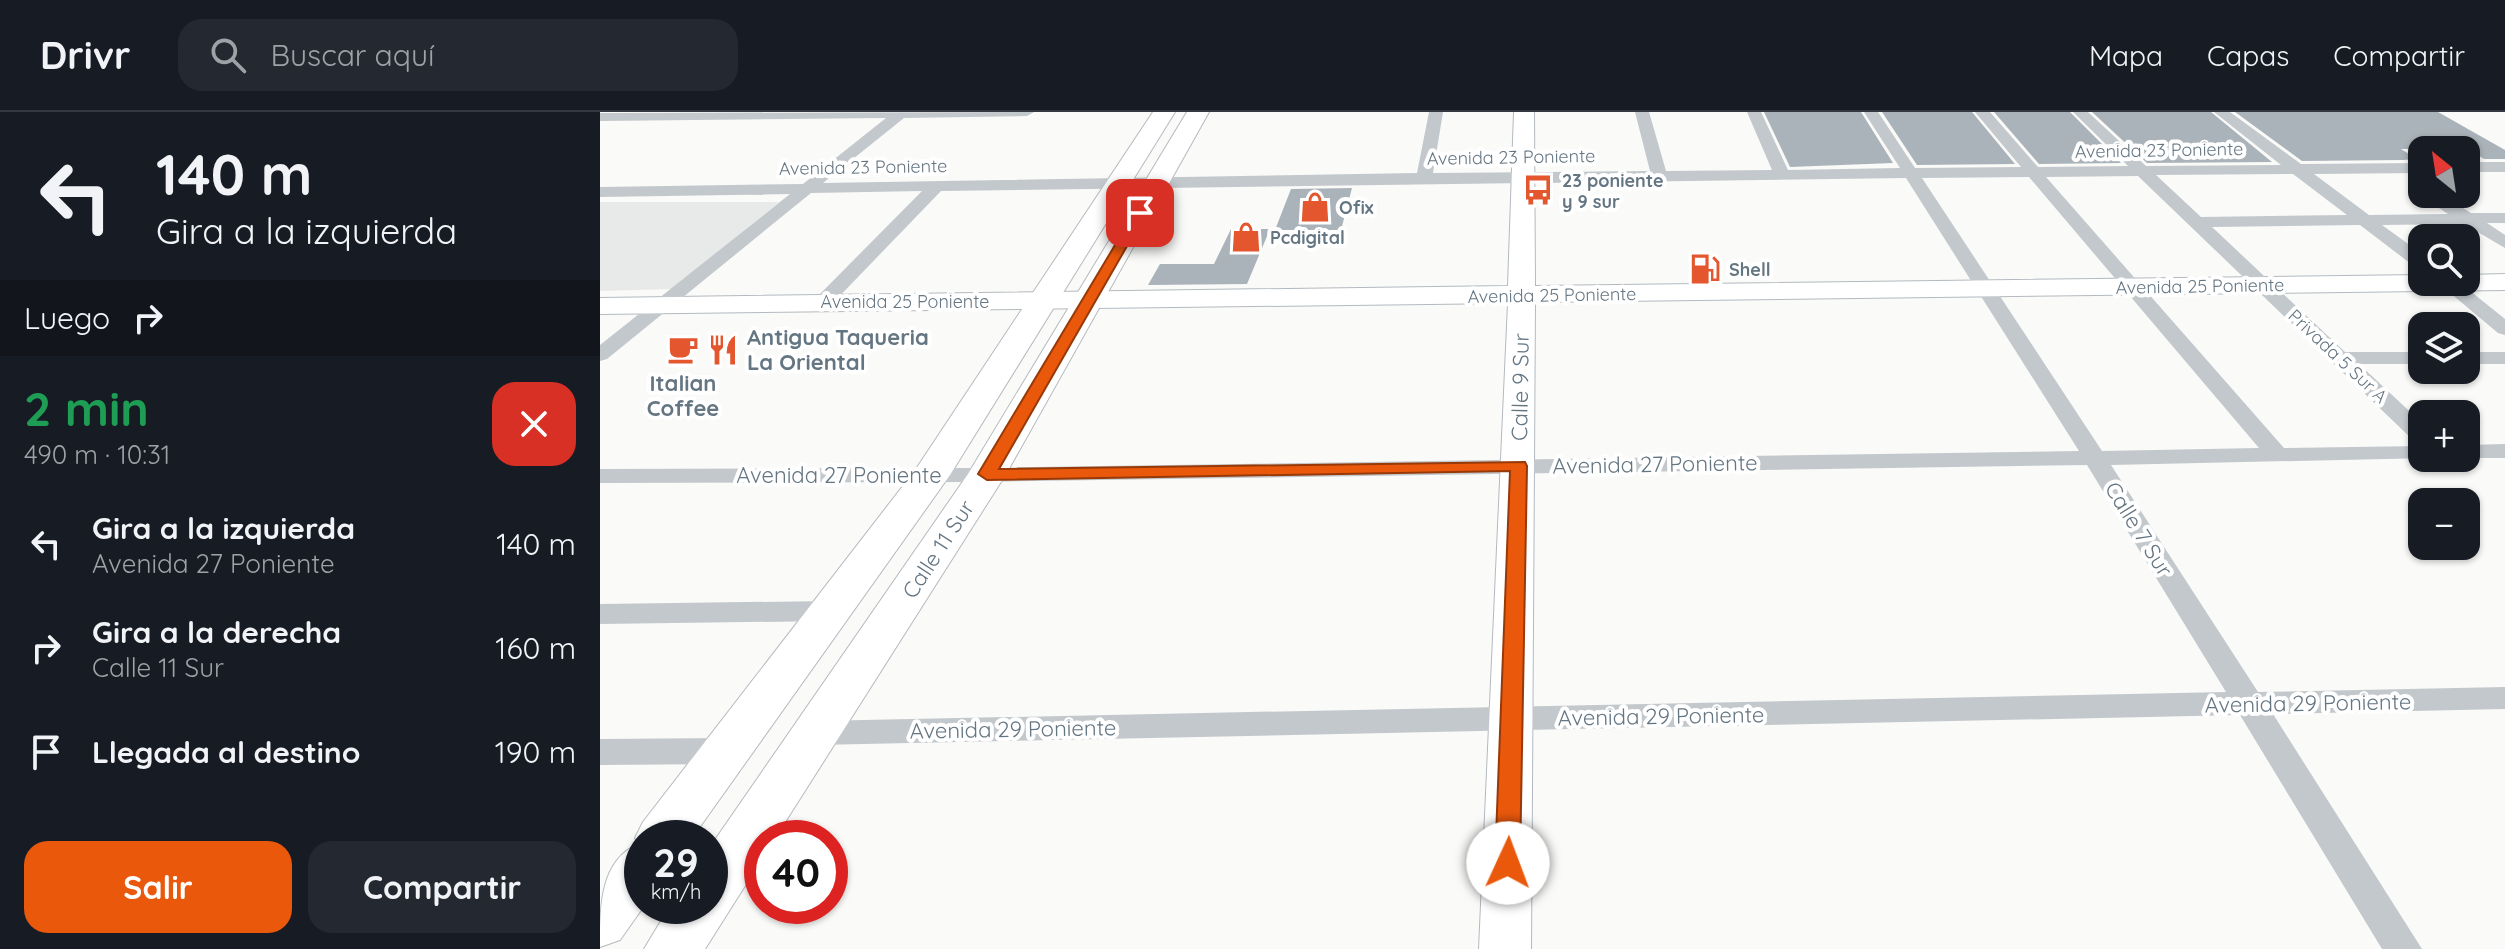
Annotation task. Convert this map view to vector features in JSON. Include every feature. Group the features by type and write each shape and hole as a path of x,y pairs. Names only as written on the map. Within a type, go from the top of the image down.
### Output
{"main road":[{"name":"Calle 11 Sur","path":"675,820 931,475 1164,112"},
{"name":"Calle 11 Sur","path":"728,866 987,474 1198,112"},
{"name":"Calle 9 Sur","path":"1505,949 1519,466 1524,112"},
{"name":"Avenida 25 Poniente","path":"2480,282 2505,282"},
{"name":"Avenida 25 Poniente","path":"600,306 2408,283"},
{"path":"600,922 624,890"},
{"path":"673,949 690,924"}],"street":[{"path":"600,117 1027,112"},
{"path":"1424,178 1436,112"},
{"path":"1642,112 1659,176"},
{"path":"1754,112 1782,174"},
{"name":"Calle 7 Sur","path":"1871,112 2095,458 2246,704 2403,949"},
{"path":"1982,112 2277,455"},
{"name":"Privada 5 Sur A","path":"2080,112 2408,423"},
{"path":"2221,112 2408,253"},
{"path":"600,355 901,113"},
{"path":"2480,167 2505,167"},
{"path":"2391,168 2408,180"},
{"name":"Avenida 23 Poniente","path":"600,192 1120,182 2408,168"},
{"path":"2480,171 2505,183"},
{"path":"824,301 937,186"},
{"path":"2451,208 2505,243"},
{"path":"2196,222 2505,218"},
{"path":"2465,296 2505,329"},
{"path":"2340,358 2408,358"},
{"path":"2480,358 2505,358"},
{"path":"2480,452 2505,451"},
{"name":"Avenida 27 Poniente","path":"600,476 931,475 2408,453"},
{"path":"600,614 830,611"},
{"name":"Avenida 29 Poniente","path":"816,733 2505,698"},
{"path":"600,752 727,751"}],"shaded area":[{"path":"600,202 779,202 672,289 600,291"}],"building":[{"path":"1764,112 1861,112 1893,163 1790,167"},
{"path":"1882,112 1972,112 2015,164 1917,165"},
{"path":"1994,112 2070,112 2121,163 2039,164"},
{"path":"2092,112 2211,112 2272,162 2147,163"},
{"path":"2235,112 2438,112 2505,150 2505,159 2484,159 2480,157 2480,136 2408,136 2408,149 2401,149 2408,153 2408,160 2302,161"},
{"name":"Ofix","path":"1352,188 1341,230 1275,230 1291,189"},
{"path":"1231,229 1270,229 1247,284 1148,285 1160,264 1214,264"}],"place":[{"name":"23 poniente y 9 sur","path":"1538,190"},
{"name":"Ofix","path":"1315,207"},
{"name":"Pcdigital","path":"1246,237"},
{"name":"Shell","path":"1705,269"},
{"name":"Italian Coffee","path":"683,349"},
{"name":"Antigua Taqueria La Oriental","path":"723,350"}],"route":[{"path":"1140,213 987,474 1519,466 1508,863"}]}
